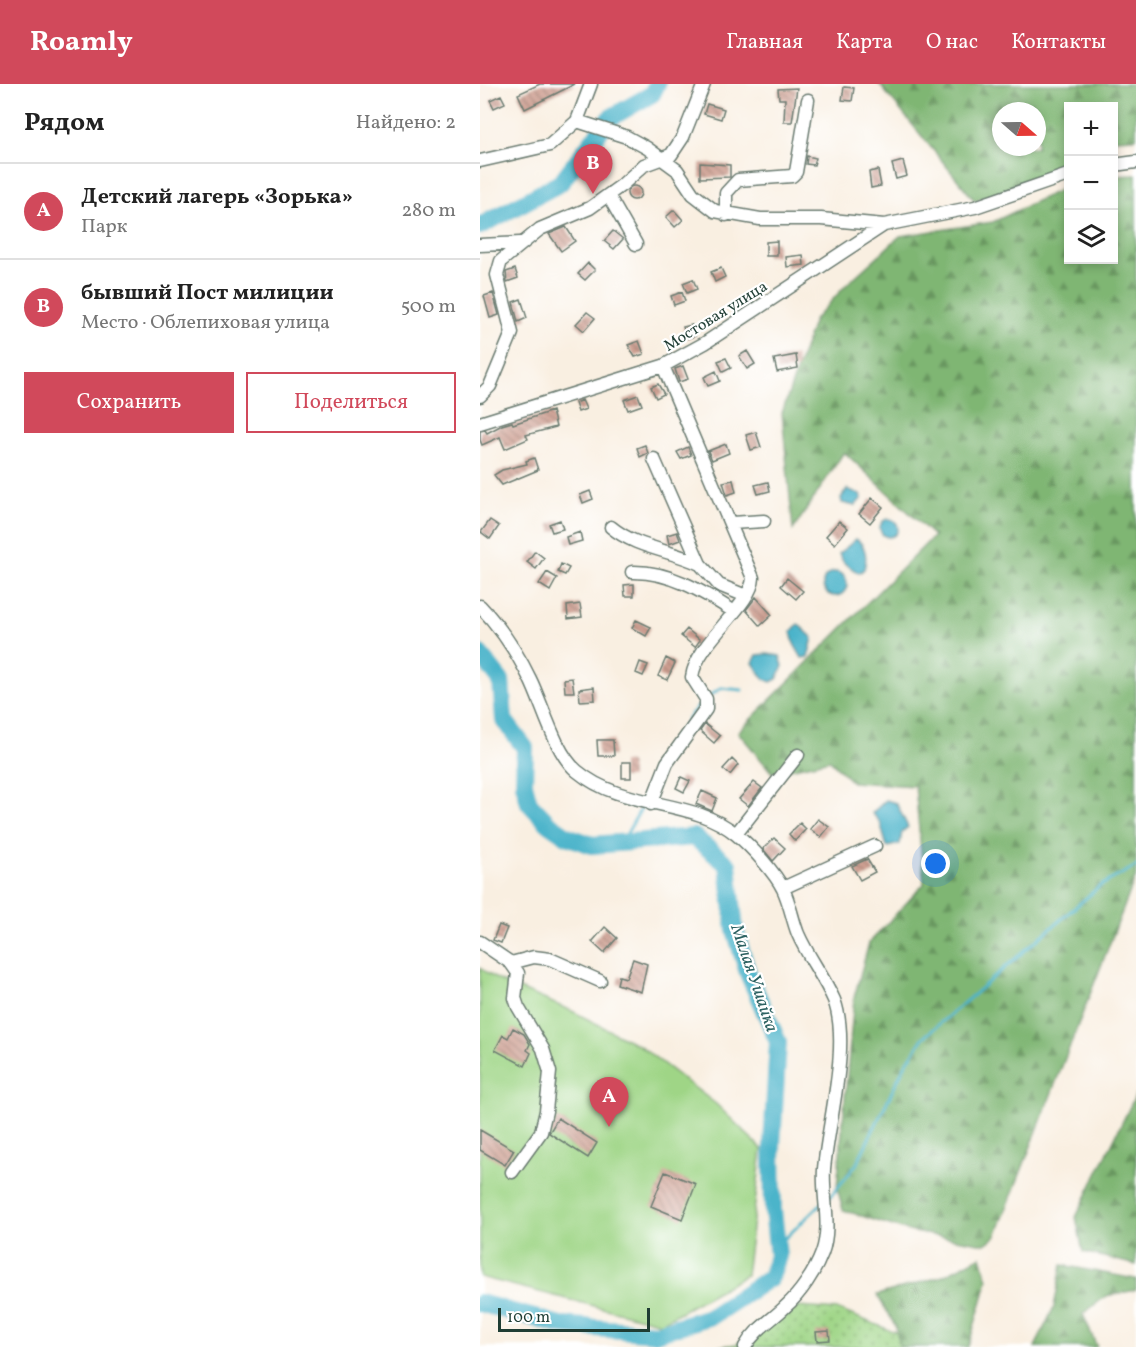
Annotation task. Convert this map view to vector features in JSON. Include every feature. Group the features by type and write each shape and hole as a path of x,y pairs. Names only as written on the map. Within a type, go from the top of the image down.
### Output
{"street":[{"path":"480,161 550,145 580,122 591,84"},
{"path":"480,396 490,386 512,333 499,285 498,267 501,261 520,243 540,229 590,208 644,165 671,155 677,149 704,84"},
{"path":"726,215 726,193 738,180 792,176 796,172 808,100"},
{"path":"580,122 627,137 660,158 676,170 706,206 726,215 884,225 975,207 1064,176"},
{"path":"1118,164 1136,162"},
{"path":"608,195 636,244"},
{"name":"Мостовая улица","path":"480,423 663,366 705,343 884,225"},
{"path":"480,245 520,243"},
{"path":"651,804 667,763 706,708 706,699 692,677 694,663 733,611 750,593 753,578 663,366"},
{"path":"654,459 700,564"},
{"path":"730,523 764,521"},
{"path":"611,527 627,539 684,556 700,564 720,585 746,596"},
{"path":"632,573 660,574 686,585 733,611"},
{"path":"480,606 504,634 518,657 562,752 575,770 598,786 651,804 685,810 707,817 736,834 783,888 797,932 834,1002 840,1054 824,1172 828,1229 821,1253 808,1279 785,1308 750,1338 745,1347"},
{"path":"736,834 798,755"},
{"path":"783,888 875,846"},
{"path":"480,942 511,963 518,973 515,998 543,1049 550,1072 546,1111 541,1132 512,1172"},
{"path":"511,963 534,957 550,959 600,981"}],"green space":[{"path":"879,84 1136,84 1136,138 1118,139 1118,102 1064,102 1064,168 975,201"},
{"path":"1136,175 1136,876 996,1236 985,1244 908,1231 843,1210 837,1187 854,998 869,943 924,884 915,786 852,782 830,760 772,773 738,732 934,536 844,452 793,530 782,413 814,320 847,284 900,236 993,222 1064,188 1064,264 1118,264 1118,176"},
{"path":"480,968 498,980 572,1011 640,1046 716,1104 762,1149 746,1275 661,1323 480,1277"},
{"path":"1136,1094 1136,1265 1083,1252 1076,1217"},
{"path":"981,1256 988,1280 968,1347 900,1347 895,1325 877,1295 943,1276"},
{"path":"1062,1265 1136,1279 1136,1290 1106,1296 1083,1314 1097,1347 1035,1347 1054,1307"},
{"path":"798,1307 839,1310 900,1334 904,1347 716,1347 736,1344"}],"water":[{"path":"847,489 860,494 862,498 855,506 842,503 841,498"},
{"path":"885,519 893,519 898,524 896,535 885,537 880,532 880,524"},
{"path":"856,539 862,545 866,557 864,569 859,573 844,563 839,554"},
{"path":"835,572 843,576 847,584 843,592 835,596 827,592 823,584 827,576"},
{"path":"798,624 813,638 808,657 802,658 794,644 791,632"},
{"path":"757,655 780,656 783,666 777,679 771,682 764,679 753,663"},
{"path":"886,800 896,803 908,827 902,832 900,844 887,847 880,822 872,813"}],"building":[{"path":"540,84 575,84 525,109 518,94"},
{"path":"844,87 854,88 852,101 842,100"},
{"path":"797,88 792,122 784,122 785,99 779,99 778,89"},
{"path":"501,95 505,103 494,108 490,100"},
{"path":"707,104 724,109 721,119 704,114"},
{"path":"807,156 816,158 814,165 806,164"},
{"path":"903,161 907,176 896,179 892,164"},
{"path":"700,163 730,165 730,177 700,178"},
{"path":"878,170 881,186 871,188 869,172"},
{"path":"634,186 639,188 641,193 639,198 634,200 629,198 627,193 629,188"},
{"path":"674,210 683,220 675,227 666,217"},
{"path":"566,227 575,241 561,251 549,234"},
{"path":"613,231 623,239 614,249 604,241"},
{"path":"777,241 777,256 766,256 766,242"},
{"path":"803,255 804,265 787,267 786,257"},
{"path":"588,263 595,270 585,280 578,274"},
{"path":"721,268 725,277 715,282 711,272"},
{"path":"515,269 518,278 507,282 506,272"},
{"path":"693,279 697,289 687,293 683,283"},
{"path":"682,292 685,301 674,305 671,296"},
{"path":"493,293 499,315 490,318 484,296"},
{"path":"521,299 527,318 518,322 513,302"},
{"path":"587,312 595,318 584,331 576,324"},
{"path":"692,325 695,336 687,338 683,327"},
{"path":"639,341 644,354 635,357 628,345"},
{"path":"747,351 755,364 747,369 739,356"},
{"path":"796,355 798,368 777,372 774,359"},
{"path":"726,358 731,368 723,372 718,361"},
{"path":"683,366 688,379 679,382 675,369"},
{"path":"716,371 720,381 708,386 704,377"},
{"path":"658,384 664,394 656,398 651,387"},
{"path":"638,395 642,405 628,410 624,400"},
{"path":"582,400 586,409 578,412 575,403"},
{"path":"552,411 556,427 526,435 528,439 505,449 500,437 482,445 480,431 485,430 487,433 502,425 512,422 513,424"},
{"path":"756,432 761,447 751,450 746,435"},
{"path":"726,444 729,453 712,460 708,451"},
{"path":"645,445 648,453 640,457 637,448"},
{"path":"688,447 691,455 681,459 677,452"},
{"path":"534,458 538,470 502,485 494,475 502,470 527,464 526,461"},
{"path":"733,480 736,492 727,495 723,482"},
{"path":"768,482 770,491 758,494 755,485"},
{"path":"590,491 593,499 583,503 580,495"},
{"path":"872,498 883,507 870,523 859,514"},
{"path":"490,520 499,526 490,539 481,532"},
{"path":"560,520 563,529 552,532 549,524"},
{"path":"839,521 848,528 835,544 826,536"},
{"path":"580,532 582,541 568,545 566,537"},
{"path":"677,532 680,540 669,544 667,535"},
{"path":"535,551 544,558 536,569 527,562"},
{"path":"561,564 569,568 565,575 558,572"},
{"path":"547,572 557,578 550,591 539,584"},
{"path":"787,578 803,591 796,599 781,586"},
{"path":"634,584 634,596 625,596 624,585"},
{"path":"756,597 772,615 760,626 746,610"},
{"path":"580,604 582,617 568,619 567,606"},
{"path":"636,620 651,627 646,636 632,628"},
{"path":"687,629 700,640 695,647 681,636"},
{"path":"666,658 675,663 667,680 658,676"},
{"path":"640,662 648,665 643,676 636,673"},
{"path":"572,678 574,692 565,692 564,679"},
{"path":"594,687 595,700 580,701 579,689"},
{"path":"705,724 720,736 714,743 700,731"},
{"path":"597,740 613,740 614,756 598,756"},
{"path":"732,759 738,765 730,775 723,769"},
{"path":"622,762 631,762 631,778 622,778"},
{"path":"681,777 690,781 684,792 676,788"},
{"path":"754,782 762,788 748,806 739,799"},
{"path":"702,791 717,798 712,811 696,804"},
{"path":"818,819 829,827 821,837 810,829"},
{"path":"800,823 806,829 795,841 789,834"},
{"path":"774,838 785,848 773,861 763,849"},
{"path":"867,859 875,872 860,880 852,866"},
{"path":"499,925 507,928 501,943 493,940"},
{"path":"605,927 617,938 604,953 592,942"},
{"path":"633,959 647,964 641,992 617,984 619,976 626,978"},
{"path":"513,1028 524,1034 530,1044 527,1050 531,1053 525,1066 495,1050 503,1035 508,1038"},
{"path":"558,1118 597,1143 588,1158 549,1133"},
{"path":"480,1130 514,1150 505,1165 480,1150"},
{"path":"665,1172 696,1184 682,1219 651,1206"},
{"path":"829,1331 830,1340 817,1341 816,1332"}],"waterway":[{"path":"480,226 560,183 610,118 652,94 657,84"},
{"name":"Малая Ушайка","path":"480,654 501,681 504,720 525,748 524,784 529,803 548,823 567,836 592,845 694,837 728,865 735,930 748,973 778,1042 772,1145 773,1210 778,1256 771,1277 712,1316 656,1333 560,1325 480,1303"},
{"path":"708,697 721,688 742,690"},
{"path":"673,745 691,714 701,704"},
{"path":"646,799 654,780"},
{"path":"622,842 643,805"},
{"path":"830,1197 856,1165 904,1067 923,1038 1100,886 1136,866"},
{"path":"777,1246 822,1203"}],"place":[{"name":"бывший Пост милиции","path":"593,194"},
{"name":"Детский лагерь «Зорька»","path":"609,1127"}]}
